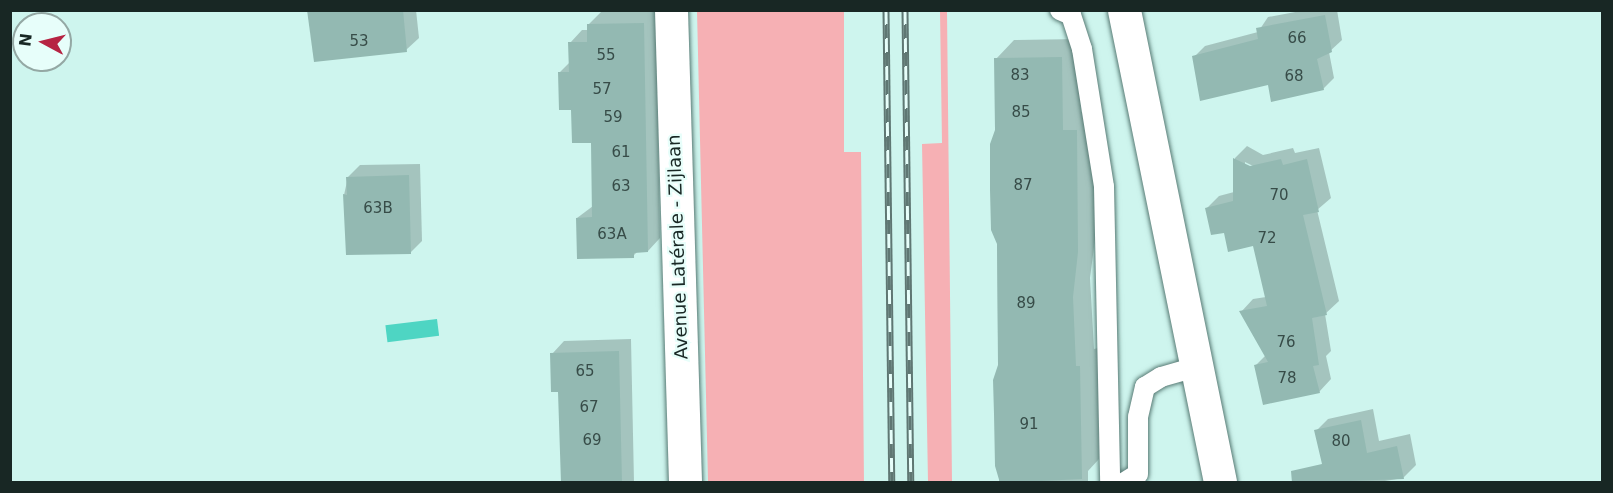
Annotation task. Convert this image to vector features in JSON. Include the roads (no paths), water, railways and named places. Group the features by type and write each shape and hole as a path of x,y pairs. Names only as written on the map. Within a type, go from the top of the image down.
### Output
{"main road":[{"name":"Avenue Latérale - Zijlaan","path":"671,10 685,483"},
{"path":"1124,10 1220,483"}],"lane":[{"path":"1060,10 1071,15 1082,49 1104,187 1117,482 1138,474 1138,417 1145,387 1161,377 1195,367"}],"railway":[{"path":"886,10 892,482"},
{"path":"905,10 911,482"}]}
